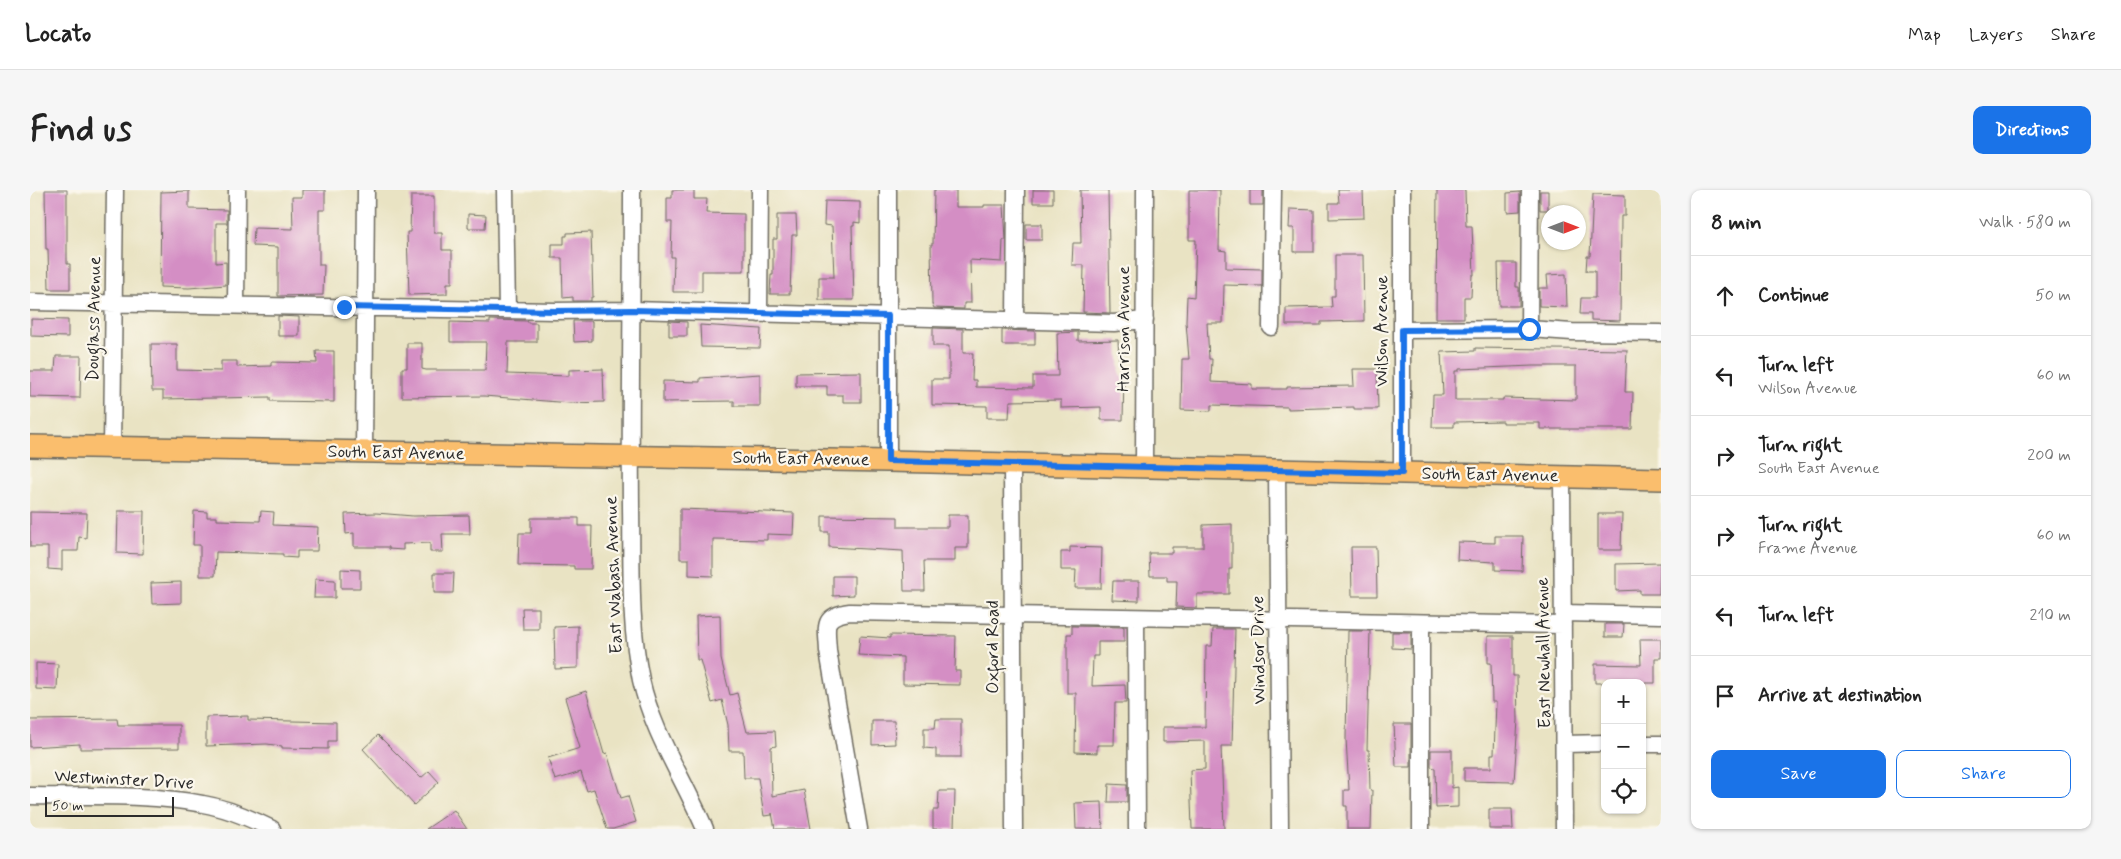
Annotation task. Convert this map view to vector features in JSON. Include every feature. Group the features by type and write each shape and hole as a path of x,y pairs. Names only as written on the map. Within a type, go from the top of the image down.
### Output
{"main road":[{"name":"South East Avenue","path":"30,446 888,461 1661,479"}],"street":[{"name":"Douglass Avenue","path":"112,448 115,190"},
{"path":"236,305 237,190"},
{"path":"364,452 366,190"},
{"path":"505,190 507,310"},
{"name":"East Wabash Avenue","path":"632,190 630,456 632,607 640,672 647,701 663,744 705,829"},
{"path":"759,314 760,190"},
{"path":"888,190 888,461"},
{"path":"1015,321 1016,190"},
{"name":"Harrison Avenue","path":"1144,467 1145,190"},
{"path":"1272,327 1273,190"},
{"name":"Wilson Avenue","path":"1402,190 1402,473"},
{"path":"1529,329 1530,190"},
{"path":"30,302 507,310 632,310 1114,323 1145,320"},
{"path":"1402,330 1529,329 1572,332 1661,333"},
{"name":"Oxford Road","path":"1012,464 1014,829"},
{"name":"Windsor Drive","path":"1277,470 1280,829"},
{"name":"East Newhall Avenue","path":"1562,476 1564,829"},
{"path":"859,829 828,651 827,627 831,617 850,612 1421,624 1661,616"},
{"path":"1136,618 1138,829"},
{"path":"1421,624 1421,829"},
{"path":"1565,744 1601,743"},
{"path":"1646,744 1661,744"},
{"name":"Westminster Drive","path":"30,796 169,799 204,804 232,812 272,829"}],"building":[{"path":"45,190 67,190 67,264 70,264 70,289 49,289"},
{"path":"302,190 325,190 325,210 319,210 319,265 324,265 323,295 278,296 278,247 253,246 254,228 293,229 292,197 302,197"},
{"path":"672,190 694,190 694,199 707,199 706,213 744,214 744,271 702,271 702,292 673,292 672,222 667,222 667,198 672,198"},
{"path":"934,190 956,190 956,207 1004,205 1006,240 1003,240 1002,262 970,260 971,303 964,303 964,309 934,308 932,304 931,244 933,244"},
{"path":"1033,190 1053,190 1053,203 1033,203"},
{"path":"1080,190 1108,190 1110,313 1083,312 1084,265 1072,265 1073,243 1081,243"},
{"path":"1189,190 1220,190 1219,250 1226,251 1226,268 1262,269 1262,286 1224,285 1223,323 1207,323 1209,359 1212,359 1211,382 1252,384 1252,389 1354,386 1353,369 1377,369 1378,409 1354,409 1354,407 1288,409 1288,407 1211,405 1211,411 1181,410 1182,359 1189,359 1186,322 1187,296 1194,297 1196,240 1189,240"},
{"path":"1250,190 1263,190 1263,205 1250,205"},
{"path":"1338,190 1363,190 1364,218 1329,219 1329,203 1339,203"},
{"path":"1437,190 1465,190 1466,226 1472,226 1474,275 1472,275 1471,297 1464,297 1464,318 1436,318"},
{"path":"189,191 189,209 227,210 227,223 216,223 216,263 226,262 226,285 189,288 160,287 161,192"},
{"path":"1540,191 1548,191 1548,205 1541,205 1540,210"},
{"path":"1520,192 1520,211 1507,212 1507,193"},
{"path":"1593,194 1625,195 1625,216 1621,216 1620,321 1591,320 1591,314 1580,314 1581,298 1595,298 1595,271 1586,271 1587,256 1590,256"},
{"path":"411,196 434,196 434,233 442,233 442,250 452,250 452,283 447,283 447,294 409,295 407,232 410,232"},
{"path":"825,201 860,202 860,223 854,222 854,226 852,226 854,300 819,300 819,277 834,277 832,226 824,225"},
{"path":"1290,209 1314,210 1314,252 1294,252 1294,228 1289,228"},
{"path":"468,214 486,215 485,228 468,228"},
{"path":"777,215 796,215 797,235 792,235 790,294 770,294 771,275 773,275 773,239 777,239"},
{"path":"1026,224 1042,224 1042,240 1026,240"},
{"path":"591,232 593,297 591,297 591,301 573,301 573,297 563,298 562,258 552,258 552,244 564,244 564,236 567,236 567,233"},
{"path":"1335,255 1363,255 1364,321 1321,322 1321,325 1286,325 1286,308 1332,307 1331,296 1335,296"},
{"path":"1498,263 1516,263 1516,287 1519,287 1519,306 1499,306"},
{"path":"1566,274 1567,307 1539,306 1539,288 1548,288 1547,275"},
{"path":"278,316 299,317 299,336 278,336"},
{"path":"31,319 68,320 68,337 31,336"},
{"path":"490,320 537,323 537,342 508,342 507,374 569,376 569,370 603,369 604,402 570,403 484,396 402,397 402,368 407,368 407,343 422,343 422,369 485,370 486,342 450,342 450,322 490,323"},
{"path":"573,321 592,321 592,341 574,342"},
{"path":"669,321 687,322 687,336 669,336"},
{"path":"700,325 761,329 760,348 701,347"},
{"path":"933,328 963,329 963,353 973,353 972,380 976,380 976,387 1033,388 1033,376 1058,376 1057,333 1078,332 1078,341 1118,340 1120,376 1124,377 1123,420 1101,420 1101,407 1061,408 1061,400 1010,401 1009,418 987,418 987,406 932,405 932,379 949,379 949,346 933,346"},
{"path":"1002,330 1035,331 1035,345 1002,345"},
{"path":"151,344 177,344 177,370 221,371 221,361 237,361 237,367 271,366 271,362 317,363 316,351 334,351 334,402 270,401 270,397 163,399 163,391 152,391"},
{"path":"1475,348 1627,350 1625,392 1633,392 1632,429 1540,429 1540,423 1503,423 1503,421 1454,422 1454,427 1432,427 1433,395 1443,395 1441,352 1475,351","holes":["1576,366 1576,400 1503,398 1503,400 1455,400 1455,371 1459,371 1459,369"]},
{"path":"56,356 81,356 80,398 30,397 30,371 55,371"},
{"path":"861,372 861,402 843,402 843,395 827,395 827,386 796,386 796,373"},
{"path":"760,374 760,406 734,406 734,401 663,402 663,381 700,382 700,378"},
{"path":"680,509 794,513 793,535 767,534 767,540 713,539 713,576 689,575 689,559 680,559"},
{"path":"118,511 144,511 143,554 117,553"},
{"path":"194,511 207,512 207,517 217,517 217,520 260,521 261,511 274,512 273,525 318,527 317,551 297,551 297,558 283,557 283,554 216,552 215,576 200,576 200,545 193,545"},
{"path":"30,512 87,513 86,538 79,537 78,551 62,551 62,570 48,569 48,547 30,547"},
{"path":"376,513 413,516 469,515 470,534 442,534 443,552 430,552 430,543 403,544 403,550 389,549 389,547 354,547 354,533 346,534 345,514"},
{"path":"1598,514 1622,514 1621,550 1598,550"},
{"path":"948,515 968,515 968,548 955,548 955,561 924,561 925,591 904,591 903,551 829,547 829,532 822,532 822,516 898,517 898,527 948,527"},
{"path":"531,518 579,518 579,526 592,526 591,569 574,569 574,566 518,565 519,533 531,533"},
{"path":"1232,524 1232,569 1229,569 1229,594 1197,594 1197,608 1176,607 1177,581 1167,581 1167,576 1150,576 1149,553 1172,553 1172,547 1203,547 1203,525"},
{"path":"1495,536 1523,536 1522,571 1495,570 1495,562 1457,560 1458,542 1495,543"},
{"path":"1070,547 1102,548 1101,588 1075,588 1076,570 1061,570 1061,552 1070,552"},
{"path":"1351,547 1376,547 1377,596 1352,596"},
{"path":"1660,563 1659,594 1640,594 1640,590 1616,591 1616,564"},
{"path":"341,569 360,570 360,588 341,588"},
{"path":"434,573 454,573 453,593 434,593"},
{"path":"833,576 854,576 854,595 833,596"},
{"path":"315,579 335,580 335,598 314,598"},
{"path":"1113,581 1139,581 1139,601 1112,600"},
{"path":"181,582 181,603 152,604 151,583"},
{"path":"522,608 539,608 539,629 523,629"},
{"path":"720,615 721,659 730,695 737,693 747,732 775,731 776,746 771,747 772,796 804,790 811,829 775,829 772,813 772,815 764,816 758,778 744,778 743,751 729,751 728,725 722,700 712,703 700,660 697,660 696,616"},
{"path":"1605,624 1624,624 1623,637 1605,637"},
{"path":"578,626 578,668 555,669 554,627"},
{"path":"1072,626 1124,627 1124,642 1098,642 1098,656 1093,656 1092,686 1125,685 1126,703 1115,703 1114,745 1097,745 1097,753 1075,752 1076,693 1067,693 1067,634 1072,634"},
{"path":"1213,629 1235,629 1232,746 1221,746 1224,829 1192,829 1190,770 1205,769 1205,741 1163,742 1163,727 1205,727 1206,646 1212,646"},
{"path":"1348,631 1370,631 1367,750 1369,750 1370,790 1372,790 1371,829 1347,829 1347,806 1344,806 1344,790 1349,790 1346,739"},
{"path":"1392,632 1411,632 1411,649 1392,648"},
{"path":"890,635 956,636 955,671 960,671 960,685 903,684 903,657 858,655 860,636 890,638"},
{"path":"1488,636 1513,636 1513,676 1517,676 1518,720 1514,782 1464,781 1464,768 1491,768 1491,754 1494,754 1496,702 1492,702 1491,663 1488,663"},
{"path":"1640,639 1661,639 1661,658 1655,658 1655,683 1646,683 1646,679 1601,679 1601,683 1595,683 1595,664 1641,665"},
{"path":"36,663 58,664 57,690 36,689"},
{"path":"586,691 604,754 607,753 621,798 628,796 636,822 613,829 607,829 594,789 587,791 581,772 555,780 548,758 580,748 565,698"},
{"path":"248,716 248,720 336,722 336,741 328,741 328,749 282,748 282,746 267,744 206,746 206,717"},
{"path":"117,719 118,725 179,725 179,748 80,749 80,744 30,747 30,720"},
{"path":"936,719 961,719 961,757 936,757 936,749 924,748 924,728 935,728"},
{"path":"872,721 894,721 895,744 872,745"},
{"path":"1394,724 1411,724 1411,767 1396,767"},
{"path":"378,735 421,778 429,771 439,782 414,805 363,749"},
{"path":"1431,750 1452,750 1452,788 1458,787 1458,807 1436,808 1435,768 1431,767"},
{"path":"1109,784 1127,785 1127,802 1108,802"},
{"path":"939,791 955,791 954,829 933,829 933,810 938,810"},
{"path":"1102,802 1103,829 1076,829 1075,803"},
{"path":"1489,809 1512,809 1513,829 1489,829"},
{"path":"454,810 467,829 426,829"}],"route":[{"path":"344,307 555,311 632,310 643,312 842,317 888,316 888,461 1402,473 1402,330 1529,329"}]}
